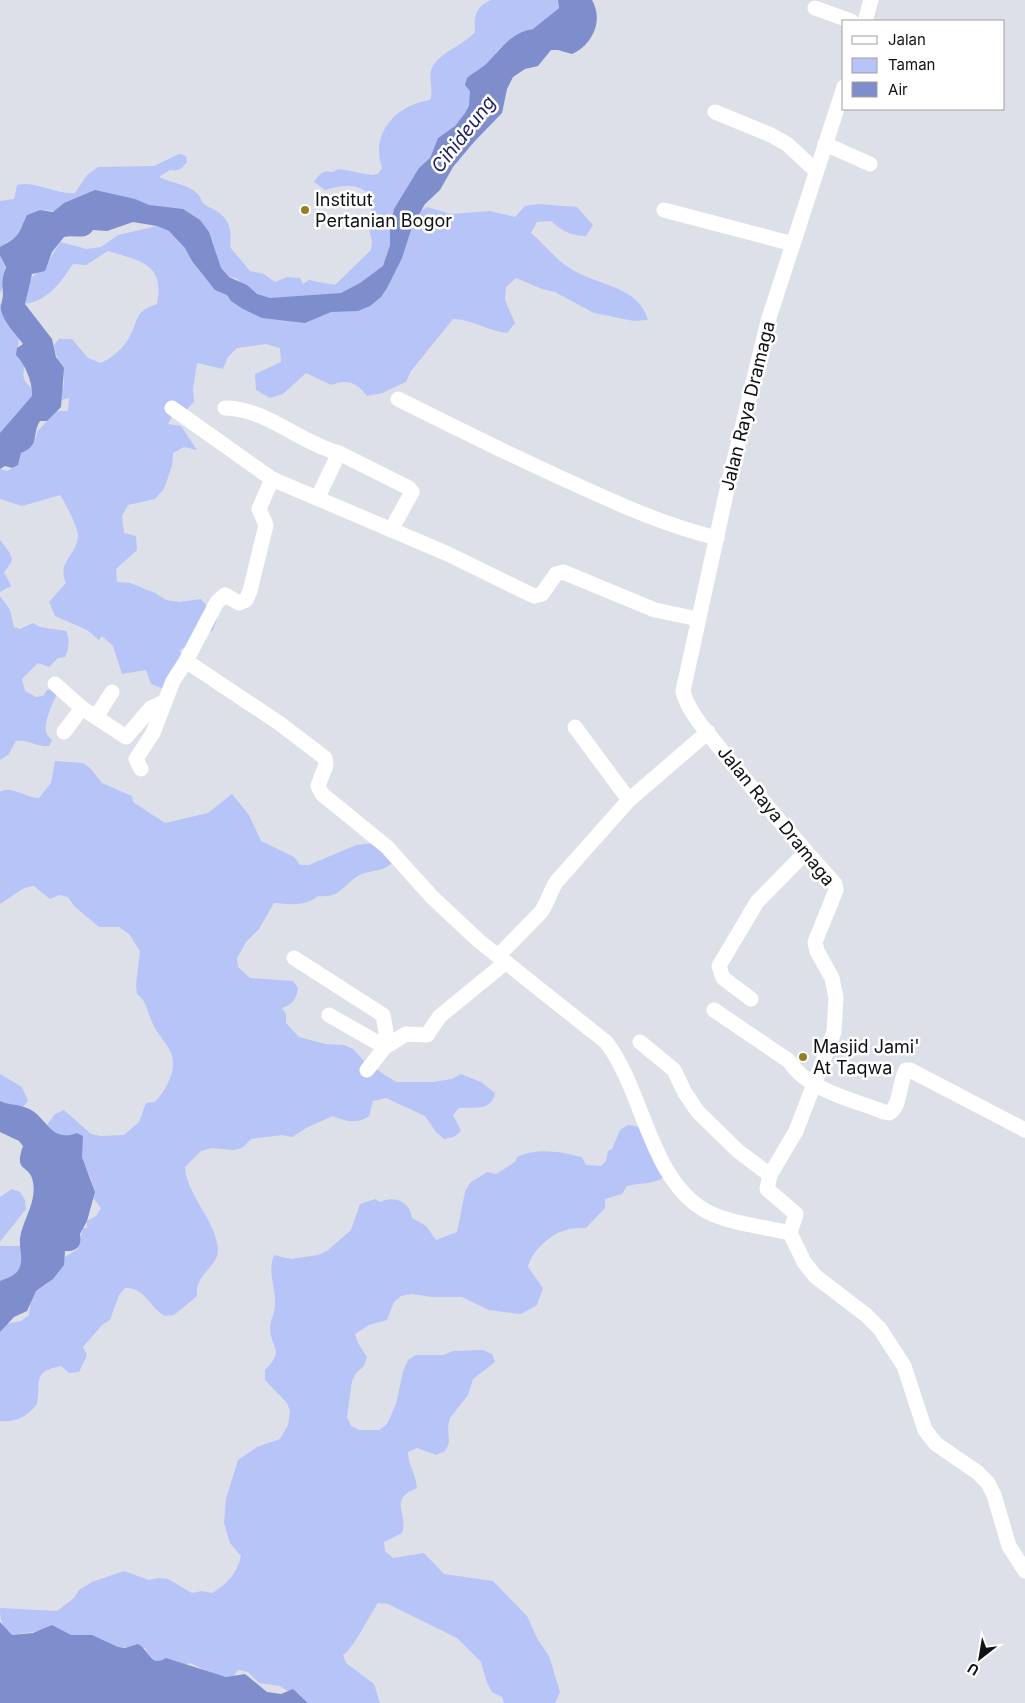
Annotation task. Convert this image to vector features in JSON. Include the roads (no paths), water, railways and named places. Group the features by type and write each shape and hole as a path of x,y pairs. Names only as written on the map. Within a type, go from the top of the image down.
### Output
{"street":[{"path":"865,20 871,0"},
{"path":"815,8 848,20"},
{"name":"Jalan Raya Dramaga","path":"770,1175 796,1131 834,1032 836,998 832,978 817,951 815,942 836,890 835,884 806,852 708,732 688,705 683,691 698,619 768,321 842,93"},
{"path":"716,112 771,135 787,144 816,171"},
{"path":"825,144 870,164"},
{"path":"664,210 793,244"},
{"path":"398,399 498,450 634,511 681,529 718,538"},
{"path":"172,408 272,479 448,554 534,596 542,594 556,574 563,572 655,610 698,619"},
{"path":"225,408 233,408 270,420 311,444 339,453 410,488 412,492 391,530"},
{"path":"318,497 339,453"},
{"path":"141,769 136,759 153,733 164,702 217,602 225,595 239,603 246,600 250,591 266,525 258,509 272,479"},
{"path":"186,661 319,752 325,758 326,765 319,781 322,794 387,847 456,920 606,1042 620,1063 667,1170 678,1187 691,1201 707,1212 790,1233"},
{"path":"55,684 82,708 126,737 151,708 164,702"},
{"path":"96,717 112,692"},
{"path":"64,732 82,708"},
{"path":"575,727 629,800"},
{"path":"367,1070 385,1047 406,1034 421,1037 427,1035 440,1016 502,959 541,912 557,881 629,800 708,732"},
{"path":"751,999 723,978 719,966 757,902 806,852"},
{"path":"294,958 383,1015 386,1032 385,1047"},
{"path":"714,1010 788,1060 794,1070 813,1084 889,1113 895,1108 903,1074 906,1070 910,1070 1025,1130"},
{"path":"329,1015 385,1047"},
{"path":"640,1042 674,1070 698,1112 738,1151 770,1175 767,1189 796,1214 790,1233 804,1262 815,1276 866,1315 894,1349 912,1385 925,1430 936,1444 977,1472 988,1482 994,1495 1009,1546 1025,1571"}],"water":[{"path":"558,0 592,0 597,16 594,32 585,45 572,54 551,50 538,66 525,69 513,77 507,89 502,113 474,142 453,167 440,190 425,204 412,227 402,258 387,288 381,297 370,306 358,311 331,312 305,323 262,318 243,309 231,301 227,295 215,290 192,261 185,248 169,231 157,226 133,222 107,231 93,230 84,236 64,237 52,252 45,271 32,274 25,304 52,339 56,357 64,368 61,407 47,421 40,421 31,447 21,453 18,465 12,468 5,466 0,469 0,433 32,396 28,374 16,355 17,348 23,344 7,324 1,308 6,267 0,255 0,247 18,234 27,215 40,210 53,212 64,203 95,190 135,199 149,205 183,209 200,220 209,232 221,268 229,277 247,285 257,294 270,298 341,293 360,283 383,266 390,245 390,231 394,209 419,168 430,158 438,138 455,126 469,106 470,91 465,85 467,78 484,66 505,44 519,33 533,29 556,29 560,13"},
{"path":"0,1101 32,1110 48,1126 60,1134 77,1133 83,1136 82,1157 95,1192 87,1221 80,1234 78,1247 65,1251 64,1265 53,1279 36,1291 27,1311 14,1317 0,1332 0,1281 11,1276 19,1269 21,1258 20,1238 34,1189 29,1172 21,1165 20,1155 23,1146 19,1141 0,1132"},
{"path":"0,1622 12,1635 33,1633 52,1625 71,1635 92,1635 118,1647 125,1648 138,1644 153,1660 161,1661 166,1658 226,1677 245,1674 267,1692 281,1694 293,1689 308,1703 0,1703"}],"waterway":[{"name":"Cihideung","path":"528,49 534,41 579,5 575,0"}],"place":[{"name":"Institut Pertanian Bogor","path":"305,210"},
{"name":"Masjid Jami' At Taqwa","path":"803,1057"}]}
